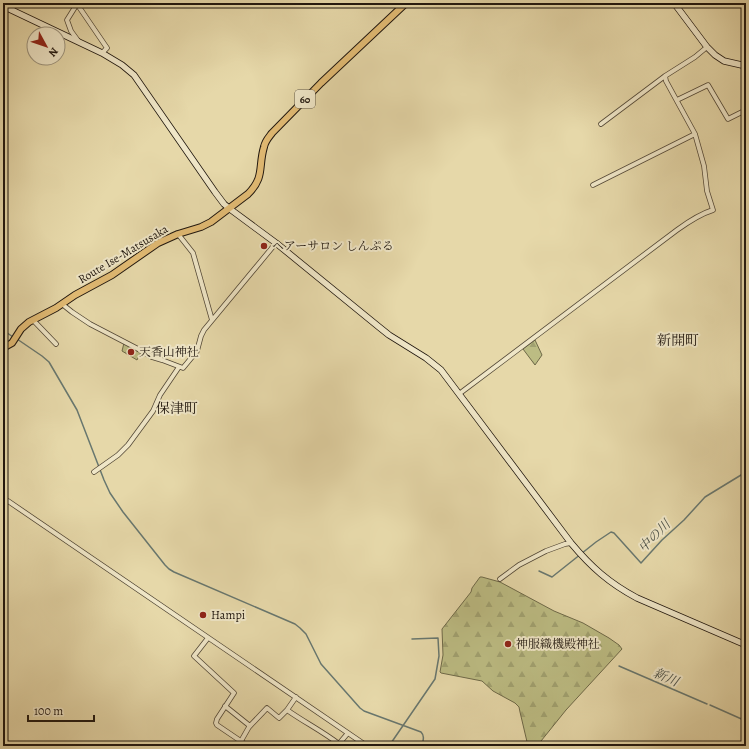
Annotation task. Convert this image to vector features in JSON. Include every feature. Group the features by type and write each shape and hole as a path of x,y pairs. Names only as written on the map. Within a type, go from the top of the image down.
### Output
{"main road":[{"name":"Route Ise-Matsusaka","path":"3,348 9,345 25,326 34,320 112,275 158,243 178,234 201,227 218,218 248,194 258,182 266,140 276,127 406,3"}],"street":[{"path":"10,9 19,3"},
{"path":"80,43 71,31 67,20 77,3 107,48 102,53"},
{"path":"674,3 707,47 720,59 746,66"},
{"path":"3,6 102,53 122,65 134,75 220,199 230,209 276,243 384,331 441,370 571,543 600,574 621,590 746,645"},
{"path":"601,124 707,47"},
{"path":"459,394 692,219 713,210 707,191 704,166 694,134 666,81 666,76"},
{"path":"677,100 708,85 728,119 746,110"},
{"path":"592,185 694,134"},
{"path":"178,234 193,253 212,320"},
{"path":"62,304 90,324 152,357 182,368 197,350 201,336 212,320 276,243"},
{"path":"34,320 56,344"},
{"path":"94,472 118,455 126,447 153,411 160,395 179,367"},
{"path":"3,501 14,506 367,746"},
{"path":"500,579 519,565 546,551 571,543"},
{"path":"208,638 194,656 234,693 217,719 217,725 248,746"},
{"path":"241,741 250,726 267,708 278,718 287,710 296,697"},
{"path":"225,706 250,726"},
{"path":"287,710 328,736 338,745 348,733"}],"green space":[{"path":"535,340 542,355 535,365 523,349"},
{"path":"124,343 141,352 137,360 122,351"},
{"path":"480,577 500,582 554,611 583,623 609,638 622,649 566,710 537,746 528,746 519,707 515,703 493,691 482,681 440,672 443,655 442,629 471,592 472,588"}],"waterway":[{"path":"3,330 13,337"},
{"path":"17,339 49,362 77,410 110,493 123,512 165,565 174,572 295,624 306,634 321,664 360,708 364,711 421,732 423,737 422,746"},
{"name":"中の川","path":"539,571 552,577 611,532 614,533 641,563 705,497 746,472"},
{"path":"389,746 435,679 439,656 438,638 412,639"},
{"name":"新川","path":"619,666 707,704"},
{"name":"新川","path":"710,705 746,721"}],"place":[{"name":"ヘアーサロン しんぷる","path":"264,246"},
{"name":"天香山神社","path":"131,352"},
{"name":"Hampi","path":"203,615"},
{"name":"神服織機殿神社","path":"508,644"}],"district":[{"name":"新開町","path":"678,340"},
{"name":"保津町","path":"177,408"}]}
